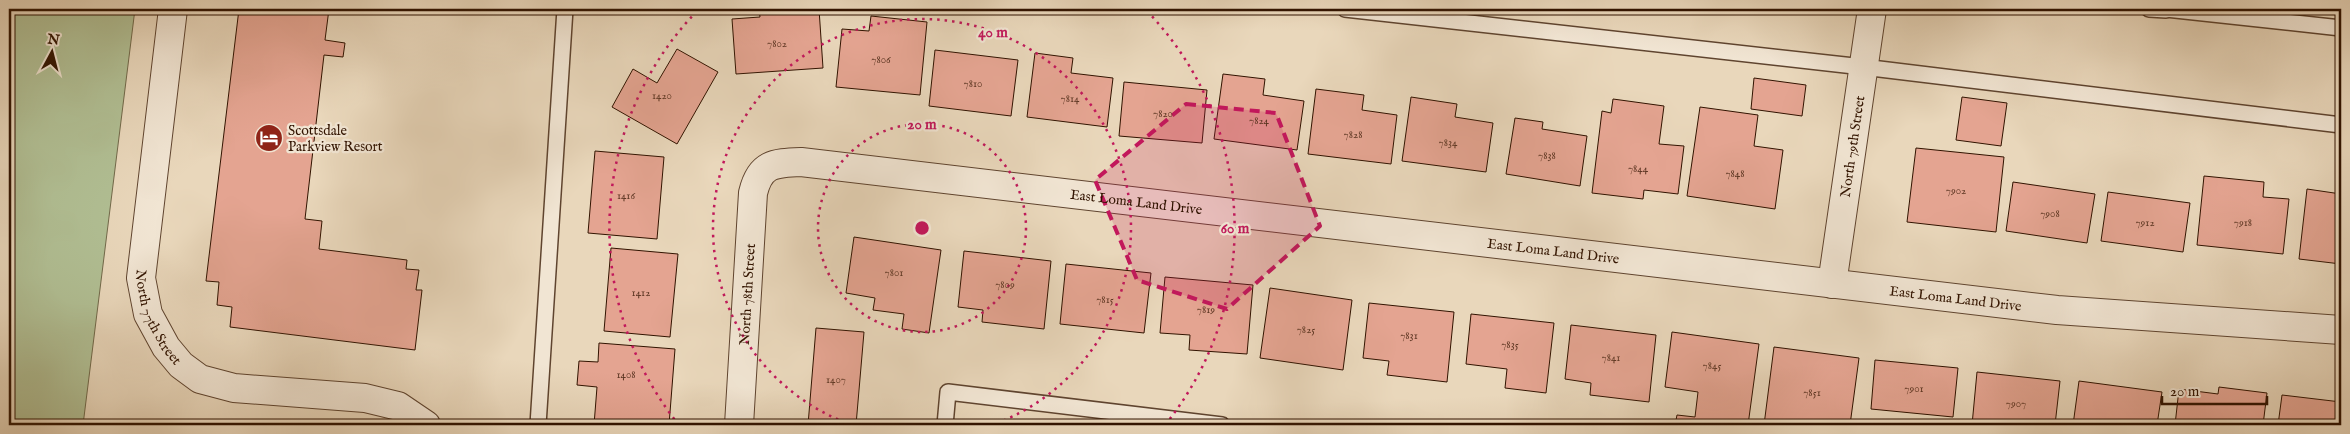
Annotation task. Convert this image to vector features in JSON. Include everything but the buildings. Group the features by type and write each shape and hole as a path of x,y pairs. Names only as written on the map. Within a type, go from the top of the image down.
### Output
{"street":[{"name":"North 77th Street","path":"173,9 141,278 148,314 166,347 182,365 200,379 234,388 365,398 398,406 426,425"},
{"name":"North 79th Street","path":"1832,284 1872,9"},
{"name":"East Loma Land Drive","path":"766,167 782,162 801,162 2057,310 2341,330"},
{"name":"North 78th Street","path":"740,425 753,193 756,179 766,167"}],"lane":[{"path":"538,425 565,9"},
{"path":"1345,9 1863,67 2341,125"},
{"path":"2149,9 2166,9 2341,28"},
{"path":"945,425 948,392 1222,425"}],"highlighted area":[{"path":"1186,104 1276,113 1320,226 1227,309 1137,280 1095,180"}],"green space":[{"path":"9,9 135,9 83,425 9,425"}],"place":[{"name":"Scottsdale Parkview Resort","path":"269,138"}]}
